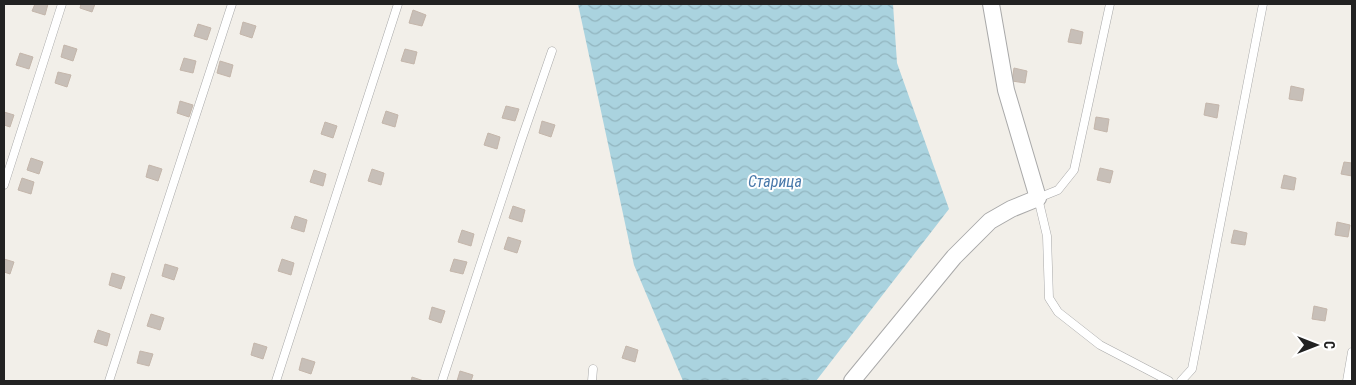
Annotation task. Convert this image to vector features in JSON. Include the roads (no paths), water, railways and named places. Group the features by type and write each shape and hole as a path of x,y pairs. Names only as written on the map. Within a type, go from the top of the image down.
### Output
{"street":[{"path":"852,381 954,257 990,221 1038,198 1006,90 991,4"}],"lane":[{"path":"4,185 62,4"},
{"path":"109,381 232,4"},
{"path":"276,381 398,4"},
{"path":"1110,4 1074,170 1058,190 1038,198 1047,236 1049,298 1058,312 1100,344 1169,381"},
{"path":"1182,381 1192,369 1263,4"},
{"path":"442,381 520,142 552,51"},
{"path":"1347,381 1352,352"},
{"path":"592,381 593,369"}],"water":[{"name":"Старица","path":"578,4 893,4 897,63 949,209 816,381 683,381 634,265"}]}
